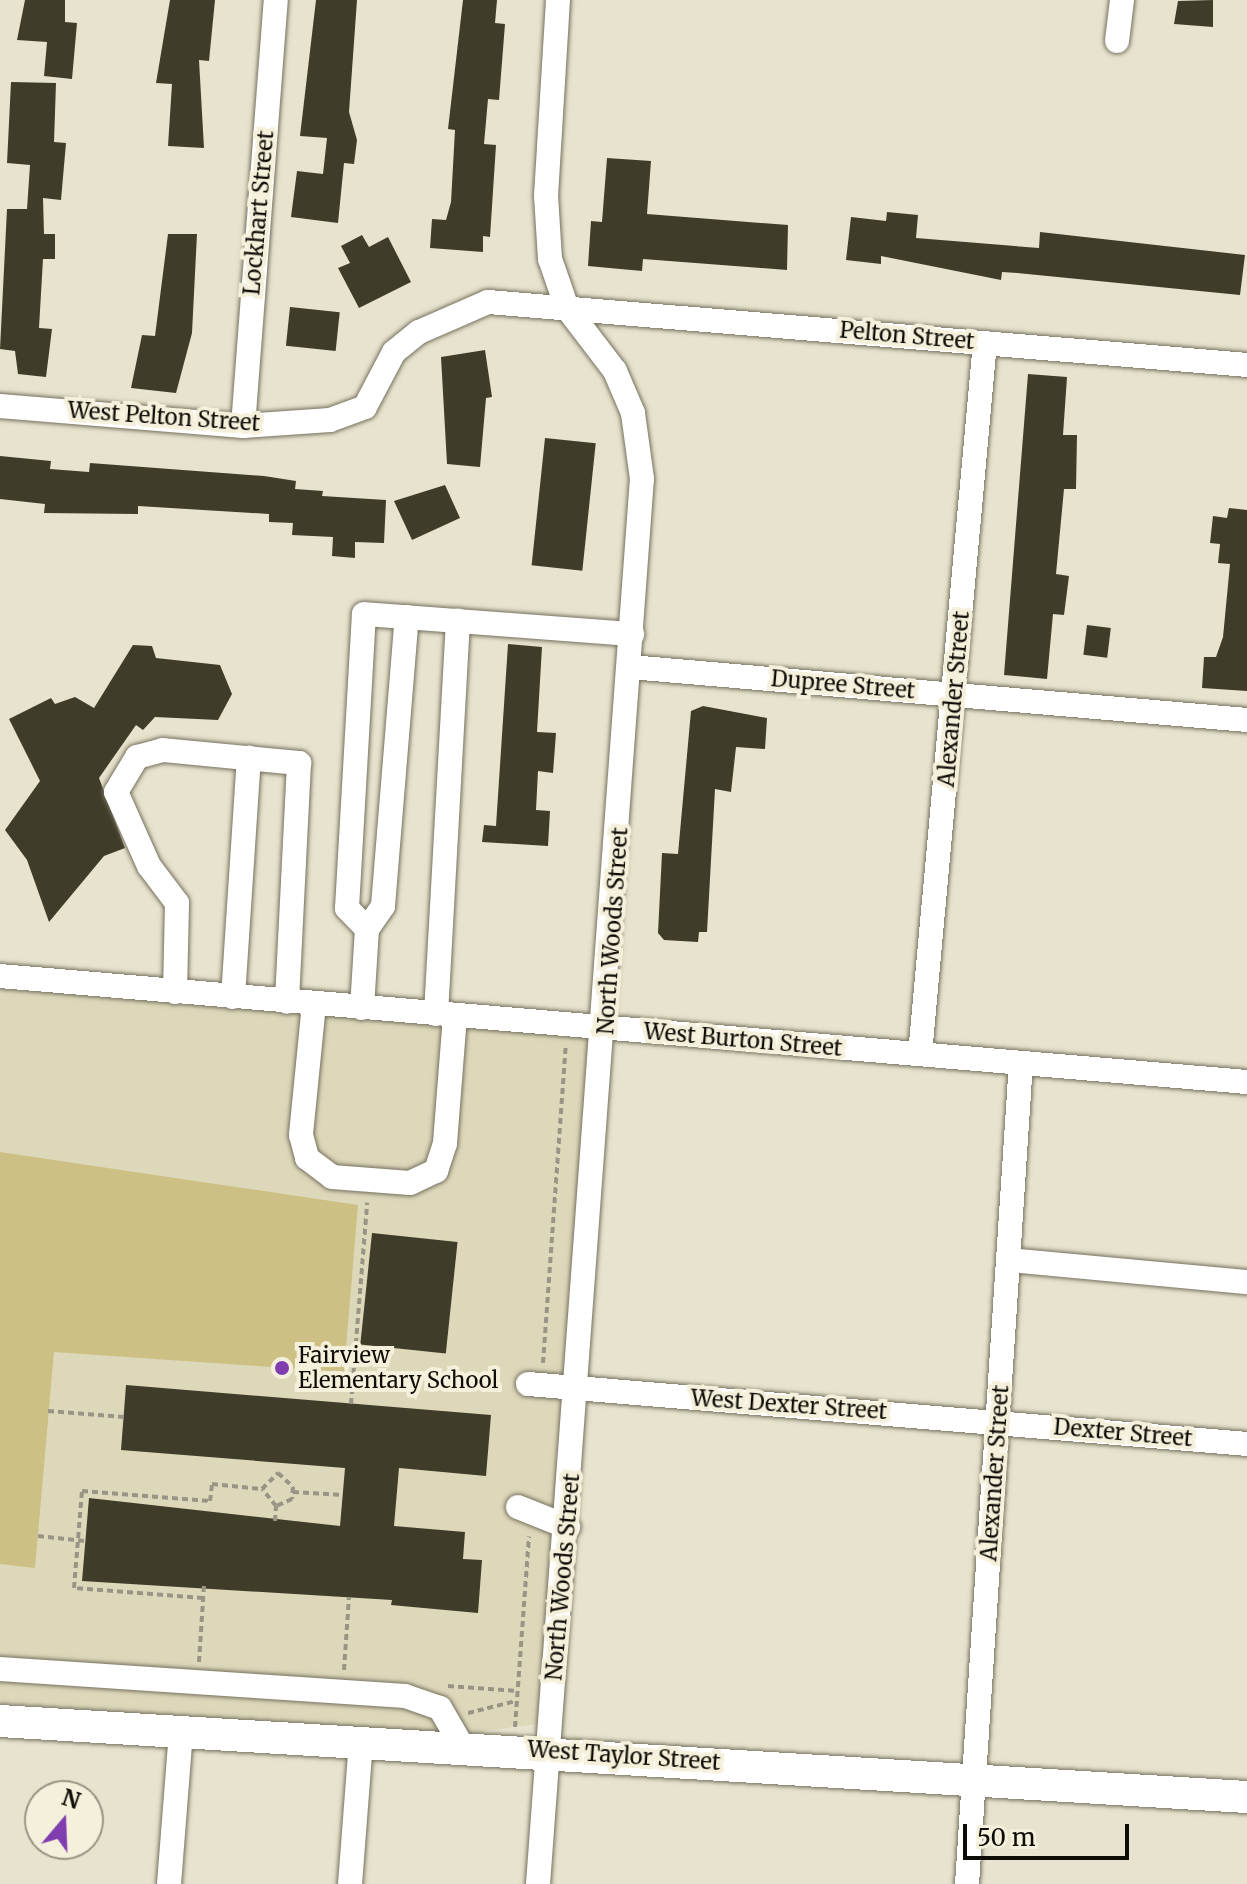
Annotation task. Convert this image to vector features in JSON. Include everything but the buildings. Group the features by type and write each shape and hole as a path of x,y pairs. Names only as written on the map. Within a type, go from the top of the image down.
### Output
{"main road":[{"name":"West Taylor Street","path":"0,1721 534,1750 1247,1797"}],"street":[{"name":"Lockhart Street","path":"243,426 276,0"},
{"name":"North Woods Street","path":"538,1884 534,1750 568,1527 606,1028 641,449 615,371 567,308 550,259 546,196 558,0"},
{"path":"1117,41 1122,0"},
{"name":"West Pelton Street","path":"0,406 243,426 330,420 365,407 394,352 453,312 488,302 567,308"},
{"name":"Pelton Street","path":"567,308 1247,365"},
{"name":"Alexander Street","path":"920,1054 985,343"},
{"path":"367,929 347,908 364,614 632,634"},
{"path":"362,1008 367,929 383,906 407,617"},
{"path":"314,1004 301,1135 307,1158 332,1177 410,1183 436,1171 445,1143 445,1015 458,621"},
{"name":"Dupree Street","path":"630,667 1247,720"},
{"path":"175,992 177,903 149,866 116,792 137,757 163,750 299,763 287,1002"},
{"path":"233,997 249,758"},
{"name":"West Burton Street","path":"0,976 1247,1082"},
{"name":"Alexander Street","path":"967,1884 1021,1063"},
{"path":"1009,1260 1247,1282"},
{"name":"West Dexter Street","path":"535,1379 579,1388 999,1421"},
{"name":"Dexter Street","path":"999,1421 1247,1444"},
{"path":"524,1516 568,1527"},
{"path":"0,1669 405,1696 440,1708 462,1746"},
{"path":"169,1884 181,1732"},
{"path":"350,1884 361,1741"}],"path":[{"path":"535,1379 567,1025"},
{"path":"351,1404 368,1180"},
{"path":"359,1297 366,1298"},
{"path":"48,1411 124,1417"},
{"path":"262,1489 278,1473 293,1492"},
{"path":"203,1598 74,1588 82,1491 210,1501 212,1484 262,1489 276,1506 275,1521"},
{"path":"276,1506 293,1492 343,1495"},
{"path":"524,1516 516,1701 534,1750"},
{"path":"38,1536 85,1541"},
{"path":"198,1682 204,1585"},
{"path":"342,1692 349,1597"},
{"path":"446,1719 516,1701"}],"shaded area":[{"name":"Fairview Elementary School","path":"0,988 591,1033 537,1724 438,1737 0,1703"},
{"path":"0,1152 358,1205 344,1372 54,1352 35,1568 0,1564"}],"place":[{"name":"Fairview Elementary School","path":"282,1368"}]}
